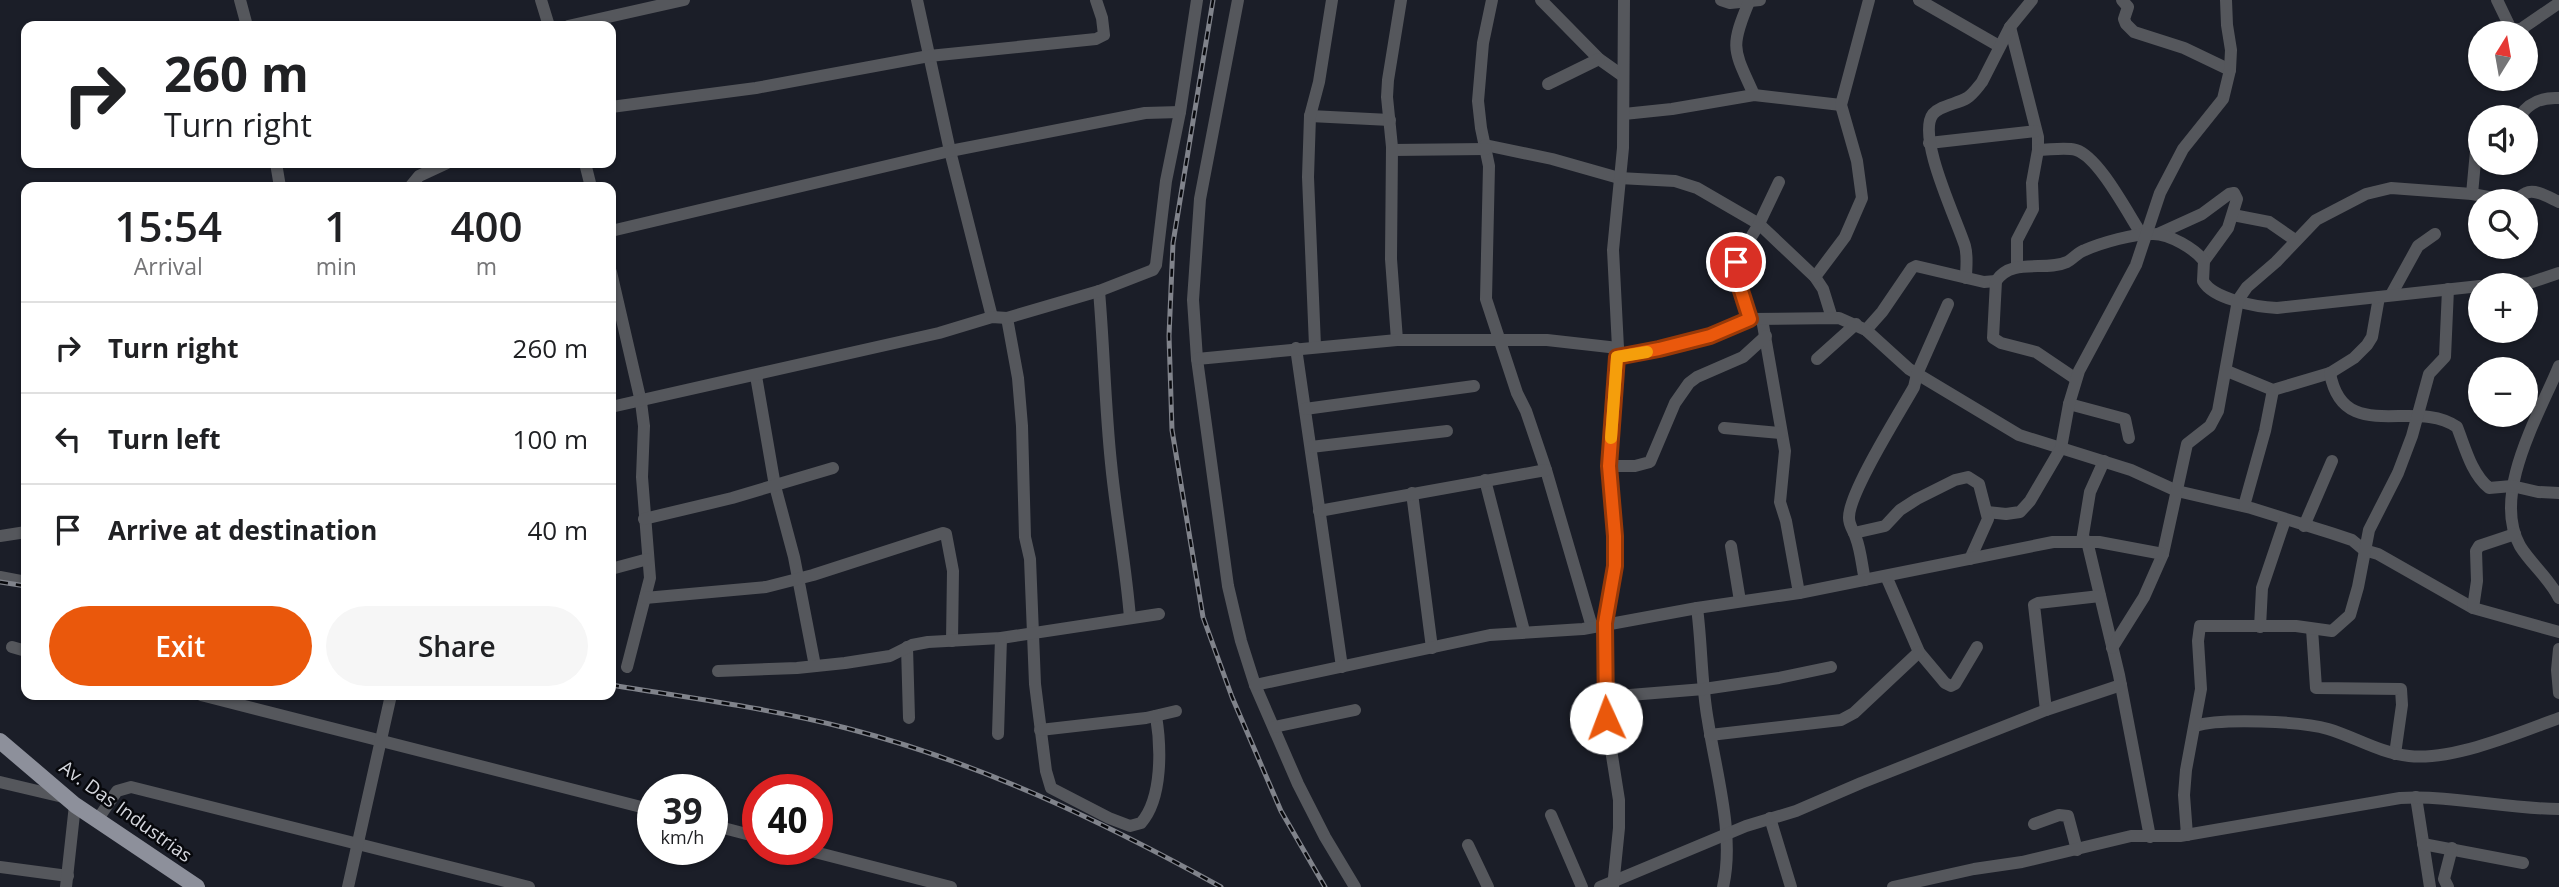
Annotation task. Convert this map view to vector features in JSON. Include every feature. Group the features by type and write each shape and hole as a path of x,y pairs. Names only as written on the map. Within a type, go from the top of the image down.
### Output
{"main road":[{"name":"Av. Das Industrias","path":"0,741 71,801 197,887"}],"street":[{"path":"240,0 246,21"},
{"path":"541,0 547,21"},
{"path":"590,21 684,0"},
{"path":"917,0 950,150 992,317"},
{"path":"616,106 756,88 929,56 1102,37 1104,30 1096,0"},
{"path":"616,406 939,333 992,317 1007,318 1099,291 1153,270 1156,265 1166,181 1180,112 1197,0"},
{"path":"1238,0 1200,199 1193,300 1197,359 1233,613 1255,685 1298,784 1355,887"},
{"path":"1315,346 1308,177 1310,116 1319,82 1332,0"},
{"path":"1397,340 1391,259 1392,150 1388,80 1401,0"},
{"path":"1492,0 1483,43 1478,101 1490,185 1486,299 1546,470 1592,627"},
{"path":"1614,884 1619,800 1605,697 1605,623 1615,566 1609,466 1617,353 1613,250 1624,114 1624,0"},
{"path":"1721,0 1730,3 1754,1"},
{"path":"1815,276 1845,237 1861,198 1857,161 1841,105 1869,0"},
{"path":"1919,0 1999,46"},
{"path":"1940,14 1947,0"},
{"path":"1966,278 1965,247 1941,177 1933,164 1929,143 1930,120 1938,110 1967,97 1982,82 2010,27 2032,0"},
{"path":"2122,0 2128,7 2124,19 2134,32 2184,48 2230,69"},
{"path":"1987,512 2020,512 2030,501 2060,448 2068,404 2076,379 2136,265 2160,193 2183,149 2222,99 2230,69 2231,50 2226,0"},
{"path":"2497,0 2514,31 2559,3"},
{"path":"1754,1 1738,27 1735,51 1754,95"},
{"path":"1549,2 1599,59 1623,76"},
{"path":"2010,27 2036,131 2038,150 2032,183 2033,209 2017,240 2017,267"},
{"path":"1548,84 1599,59"},
{"path":"1624,114 1754,95 1841,105"},
{"path":"2530,105 2547,97 2559,97"},
{"path":"616,230 950,150 1145,113 1180,112"},
{"path":"1310,116 1390,120"},
{"path":"1929,143 2036,131"},
{"path":"1392,150 1486,147 1552,159 1619,178 1688,184 1759,224 1815,276 1823,289 1832,317"},
{"path":"2038,150 2071,149 2086,155 2148,234 2192,249 2204,261"},
{"path":"414,182 419,176 436,168"},
{"path":"1779,182 1759,224 1742,250 1735,269 1766,336 1785,451 1780,502 1799,593"},
{"path":"2112,648 2144,597 2164,554 2187,444 2210,426 2218,411 2238,300 2247,286 2276,262 2316,220 2366,194 2382,189 2468,194"},
{"path":"2076,379 2036,352 2001,343 1993,338 1996,281 2001,275 2017,267 2067,262 2085,250 2148,234 2202,214 2232,192 2237,199 2228,229 2204,261 2203,281 2206,287 2218,294 2258,307 2277,308 2468,287"},
{"path":"2538,193 2559,202"},
{"path":"2233,215 2269,222 2295,240"},
{"path":"2227,371 2273,390 2330,373 2354,358 2372,337 2385,296 2418,246 2435,234"},
{"path":"1817,359 1882,312 1914,267 1984,282 1996,281"},
{"path":"2538,280 2559,273"},
{"path":"2187,835 2184,795 2201,689 2198,641 2200,626 2296,626 2332,631 2350,615 2370,530 2398,473 2429,374 2445,357 2448,289"},
{"path":"1099,291 1105,404 1130,618"},
{"path":"616,294 641,402 644,519 650,578 627,667"},
{"path":"1865,580 1849,517 1851,506 1914,387 1917,374 1948,304"},
{"path":"1197,359 1397,340 1547,340 1617,353 1659,349 1710,336 1756,319 1803,320 1832,317 1861,327 1897,360 1917,374 2019,435 2104,461 2177,491 2244,506 2352,540 2364,550 2378,554 2473,608 2559,632"},
{"path":"1007,318 1019,390 1035,684 1046,771 1051,788 1109,818 1133,826 1144,821 1159,775 1156,716"},
{"path":"1609,466 1635,466 1650,462 1675,403 1689,383 1697,377 1744,358 1766,336"},
{"path":"1296,348 1342,667"},
{"path":"2559,366 2526,445 2512,486 2510,502 2515,534 2521,546 2559,598"},
{"path":"2330,373 2336,396 2352,409 2376,417 2435,416 2457,426 2465,452 2488,488 2512,486 2538,492 2559,493"},
{"path":"756,376 775,486 798,578 815,666"},
{"path":"1305,409 1474,386"},
{"path":"2244,506 2265,431 2273,390"},
{"path":"2068,404 2125,419 2129,438"},
{"path":"1724,428 1781,433"},
{"path":"1311,447 1447,431"},
{"path":"2304,526 2332,460"},
{"path":"2104,461 2090,492 2085,541 2112,648 2150,837"},
{"path":"644,519 775,486 833,468"},
{"path":"1319,511 1546,470"},
{"path":"1854,533 1885,526 1900,510 1917,499 1968,477 1979,484 1987,512 1985,528 1970,559"},
{"path":"1485,480 1524,631"},
{"path":"1412,494 1432,648"},
{"path":"2260,627 2262,588 2285,520"},
{"path":"0,536 21,532"},
{"path":"645,598 766,586 943,533 946,534 953,571 952,641"},
{"path":"2473,608 2477,580 2476,551 2479,546 2515,534"},
{"path":"1255,685 1490,635 1592,627 1799,593 2053,542 2085,541 2164,554"},
{"path":"1731,546 1740,601"},
{"path":"616,568 648,559"},
{"path":"1886,576 1919,652 1945,684 1951,686 1959,679 1977,647"},
{"path":"0,577 21,581"},
{"path":"2046,710 2034,605 2100,596"},
{"path":"1697,608 1710,736 1727,834 1723,887"},
{"path":"718,671 815,666 890,656 907,647 928,642 1001,638 1159,614"},
{"path":"2312,629 2316,688 2401,689 2402,705 2395,754"},
{"path":"998,734 1001,638"},
{"path":"12,647 21,650"},
{"path":"907,647 909,718"},
{"path":"2559,649 2559,693"},
{"path":"1710,736 1841,720 1854,713 1919,652"},
{"path":"1605,697 1704,688 1779,678 1831,667"},
{"path":"1600,887 1614,884 1727,834 1796,811 1861,782 2046,710 2120,685"},
{"path":"221,700 637,806"},
{"path":"348,887 390,700"},
{"path":"1040,730 1156,716 1176,710"},
{"path":"1274,727 1355,710"},
{"path":"2195,726 2253,722 2309,724 2395,754 2412,757 2450,753 2507,737 2559,718"},
{"path":"0,782 71,801 67,882 0,867"},
{"path":"97,819 117,791 131,787 529,887"},
{"path":"2416,797 2430,887"},
{"path":"1893,887 2077,850 2131,836 2187,835 2416,797 2508,807 2559,809"},
{"path":"1551,815 1582,887"},
{"path":"2034,824 2068,816 2077,850"},
{"path":"1770,818 1791,887"},
{"path":"2423,844 2523,863"},
{"path":"1468,845 1488,887"},
{"path":"2448,887 2444,879 2452,848"},
{"path":"833,857 951,887"}],"railway":[{"path":"1213,0 1173,243 1169,336 1172,430 1203,617 1232,697 1281,811 1325,887"},
{"path":"0,582 21,585"},
{"path":"616,686 817,721 944,758 1085,817 1221,887"}],"slow traffic":[{"path":"1611,438 1617,357 1647,352"}],"route":[{"path":"1606,718 1605,623 1615,566 1609,466 1617,357 1710,336 1750,319 1736,275 1736,262"}]}
